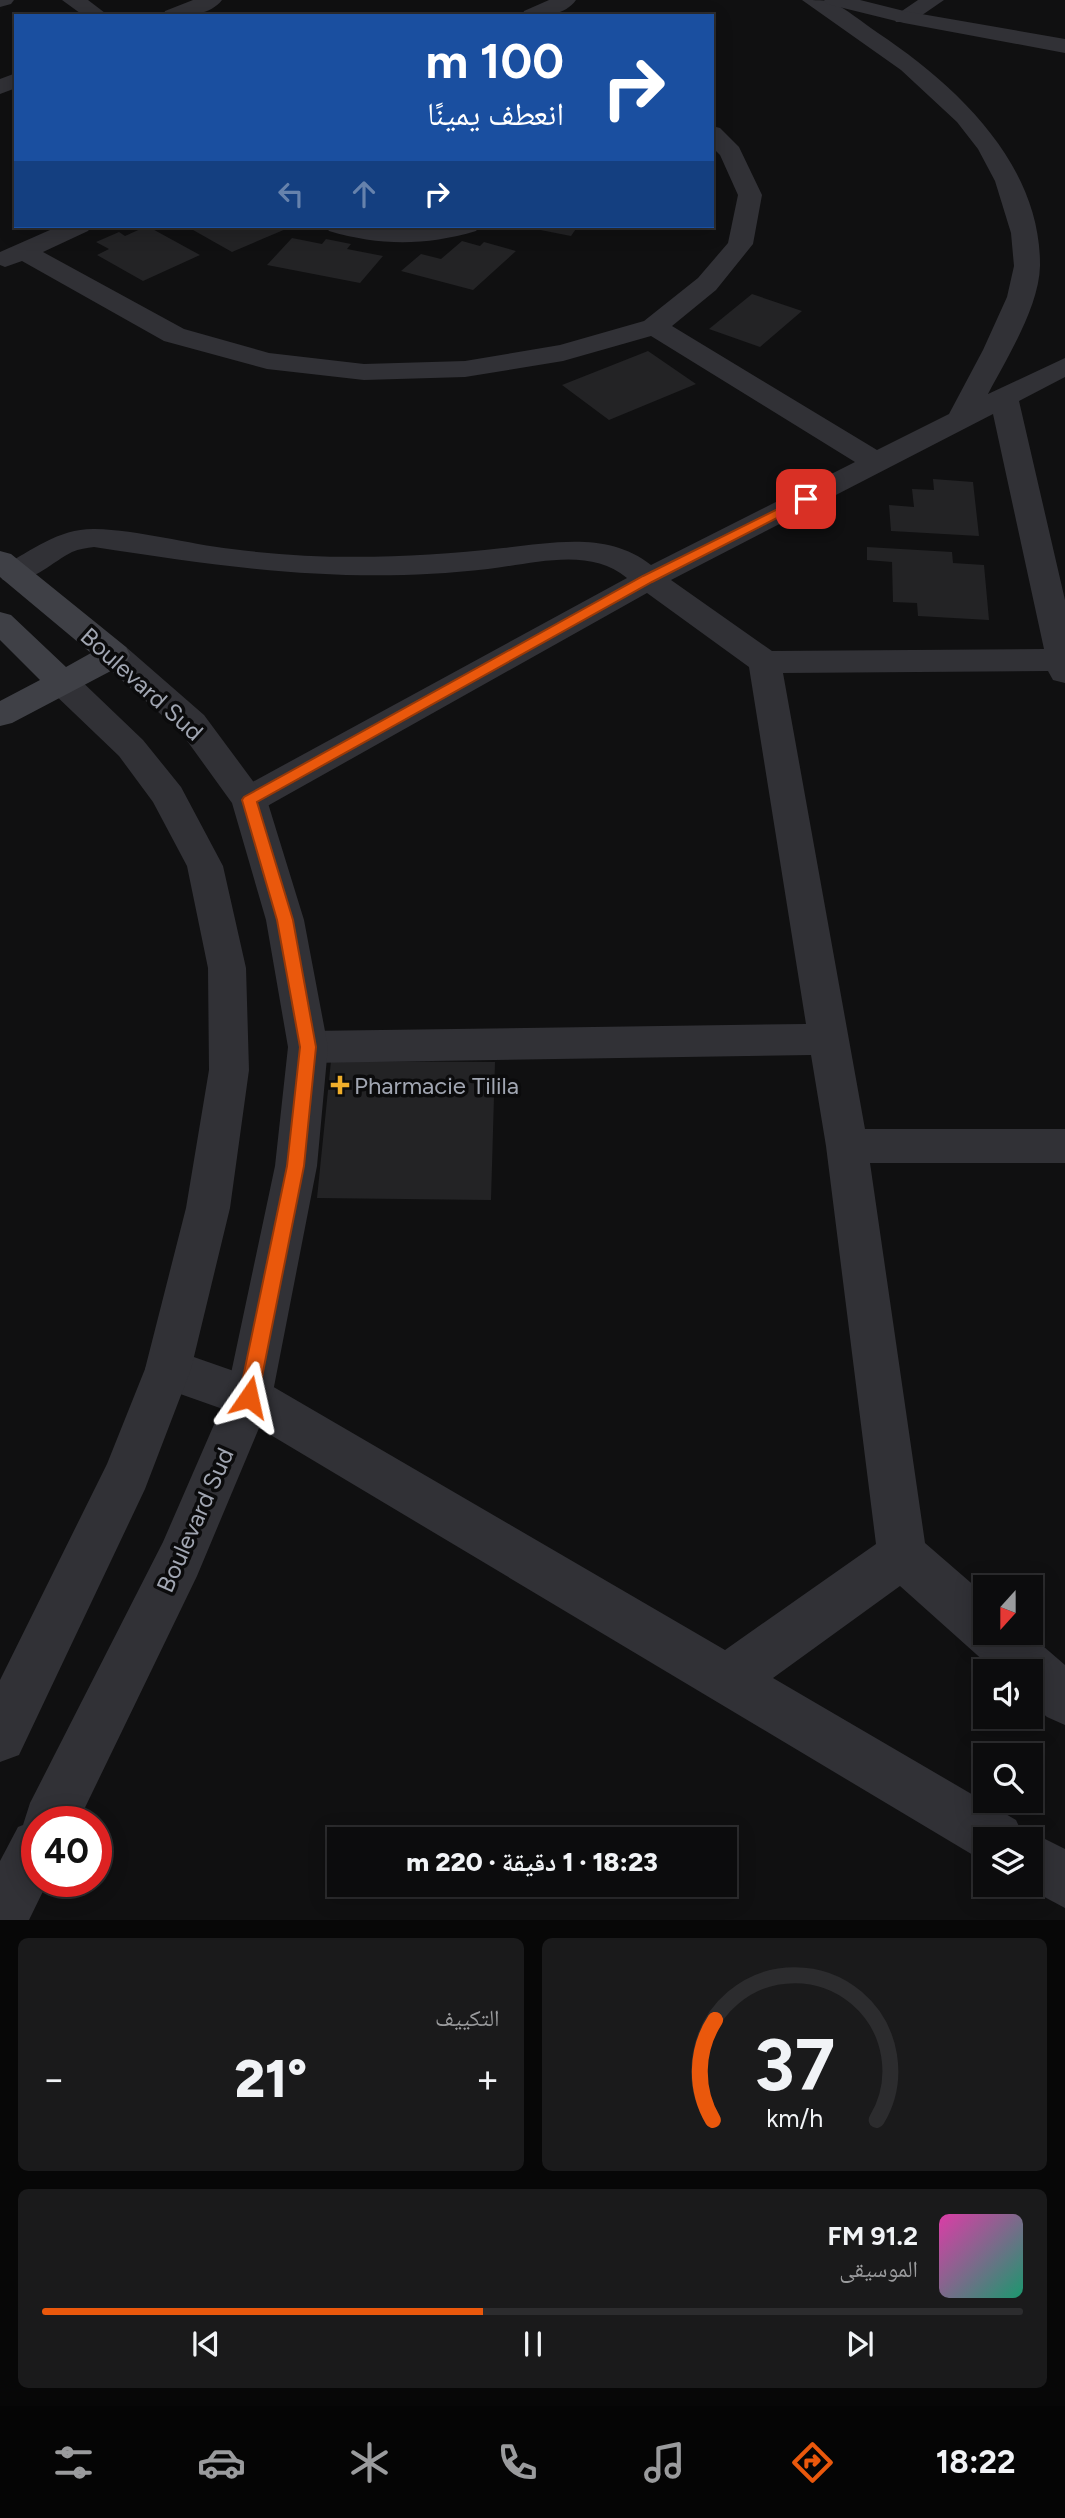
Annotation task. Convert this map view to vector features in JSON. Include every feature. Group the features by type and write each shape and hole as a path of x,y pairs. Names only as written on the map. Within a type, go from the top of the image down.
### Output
{"main road":[{"name":"Boulevard Sud","path":"7,567 114,655"},
{"path":"44,597 0,620 62,682"},
{"path":"0,715 114,655"}],"street":[{"path":"73,0 96,14"},
{"path":"178,14 211,0"},
{"path":"536,14 566,0"},
{"path":"813,0 866,34 918,73 962,112 993,152 1013,189 1025,235 1025,280 1001,341 962,417"},
{"path":"834,0 904,17 1065,46"},
{"path":"904,17 933,0"},
{"path":"11,256 174,335 279,362 364,372 465,369 564,353 654,327 707,284 740,244 750,195 731,152 714,135"},
{"path":"11,256 74,228"},
{"path":"345,228 365,234 394,237 425,237 459,228"},
{"path":"654,327 878,463"},
{"path":"249,800 648,579 1065,366"},
{"path":"7,567 67,542 94,538 234,559 315,566 431,566 572,550 598,552 625,559 648,579 765,662 1064,664 1004,397"},
{"name":"Boulevard Sud","path":"57,1806 180,1559 249,1397 296,1166 308,1047 285,920 249,800 192,723 114,655"},
{"path":"765,662 847,1146 902,1555 973,1617"},
{"path":"0,1736 128,1473 168,1369 208,1208 229,1070 227,968 205,866 168,796 131,748 62,682"},
{"path":"308,1047 828,1039"},
{"path":"847,1146 1065,1146"},
{"path":"168,1369 249,1397 976,1827"},
{"path":"727,1680 902,1555"},
{"path":"1004,1645 1065,1699"},
{"path":"1043,1866 1065,1880"},
{"path":"0,1919 21,1878"}],"building":[{"path":"143,228 151,228 200,255 143,281 97,255 109,249 96,242 119,232 125,236"},
{"path":"190,228 288,228 232,252"},
{"path":"530,228 577,228 571,236"},
{"path":"292,238 322,244 326,239 351,244 347,249 383,256 360,283 267,265"},
{"path":"462,241 480,246 484,242 516,251 473,290 401,271 421,254 441,259"},
{"path":"752,294 802,311 760,347 709,329"},
{"path":"648,351 696,384 609,420 562,385"},
{"path":"933,479 973,482 979,536 891,531 889,505 914,507 912,489 934,490"},
{"path":"867,547 952,552 953,563 984,565 989,620 918,616 917,603 893,602 892,562 867,560"},
{"path":"331,1061 495,1062 491,1200 317,1198"}],"place":[{"name":"Pharmacie Tilila","path":"340,1085"}],"route":[{"path":"249,1397 296,1166 308,1047 285,920 249,800 648,579 806,499"}]}
